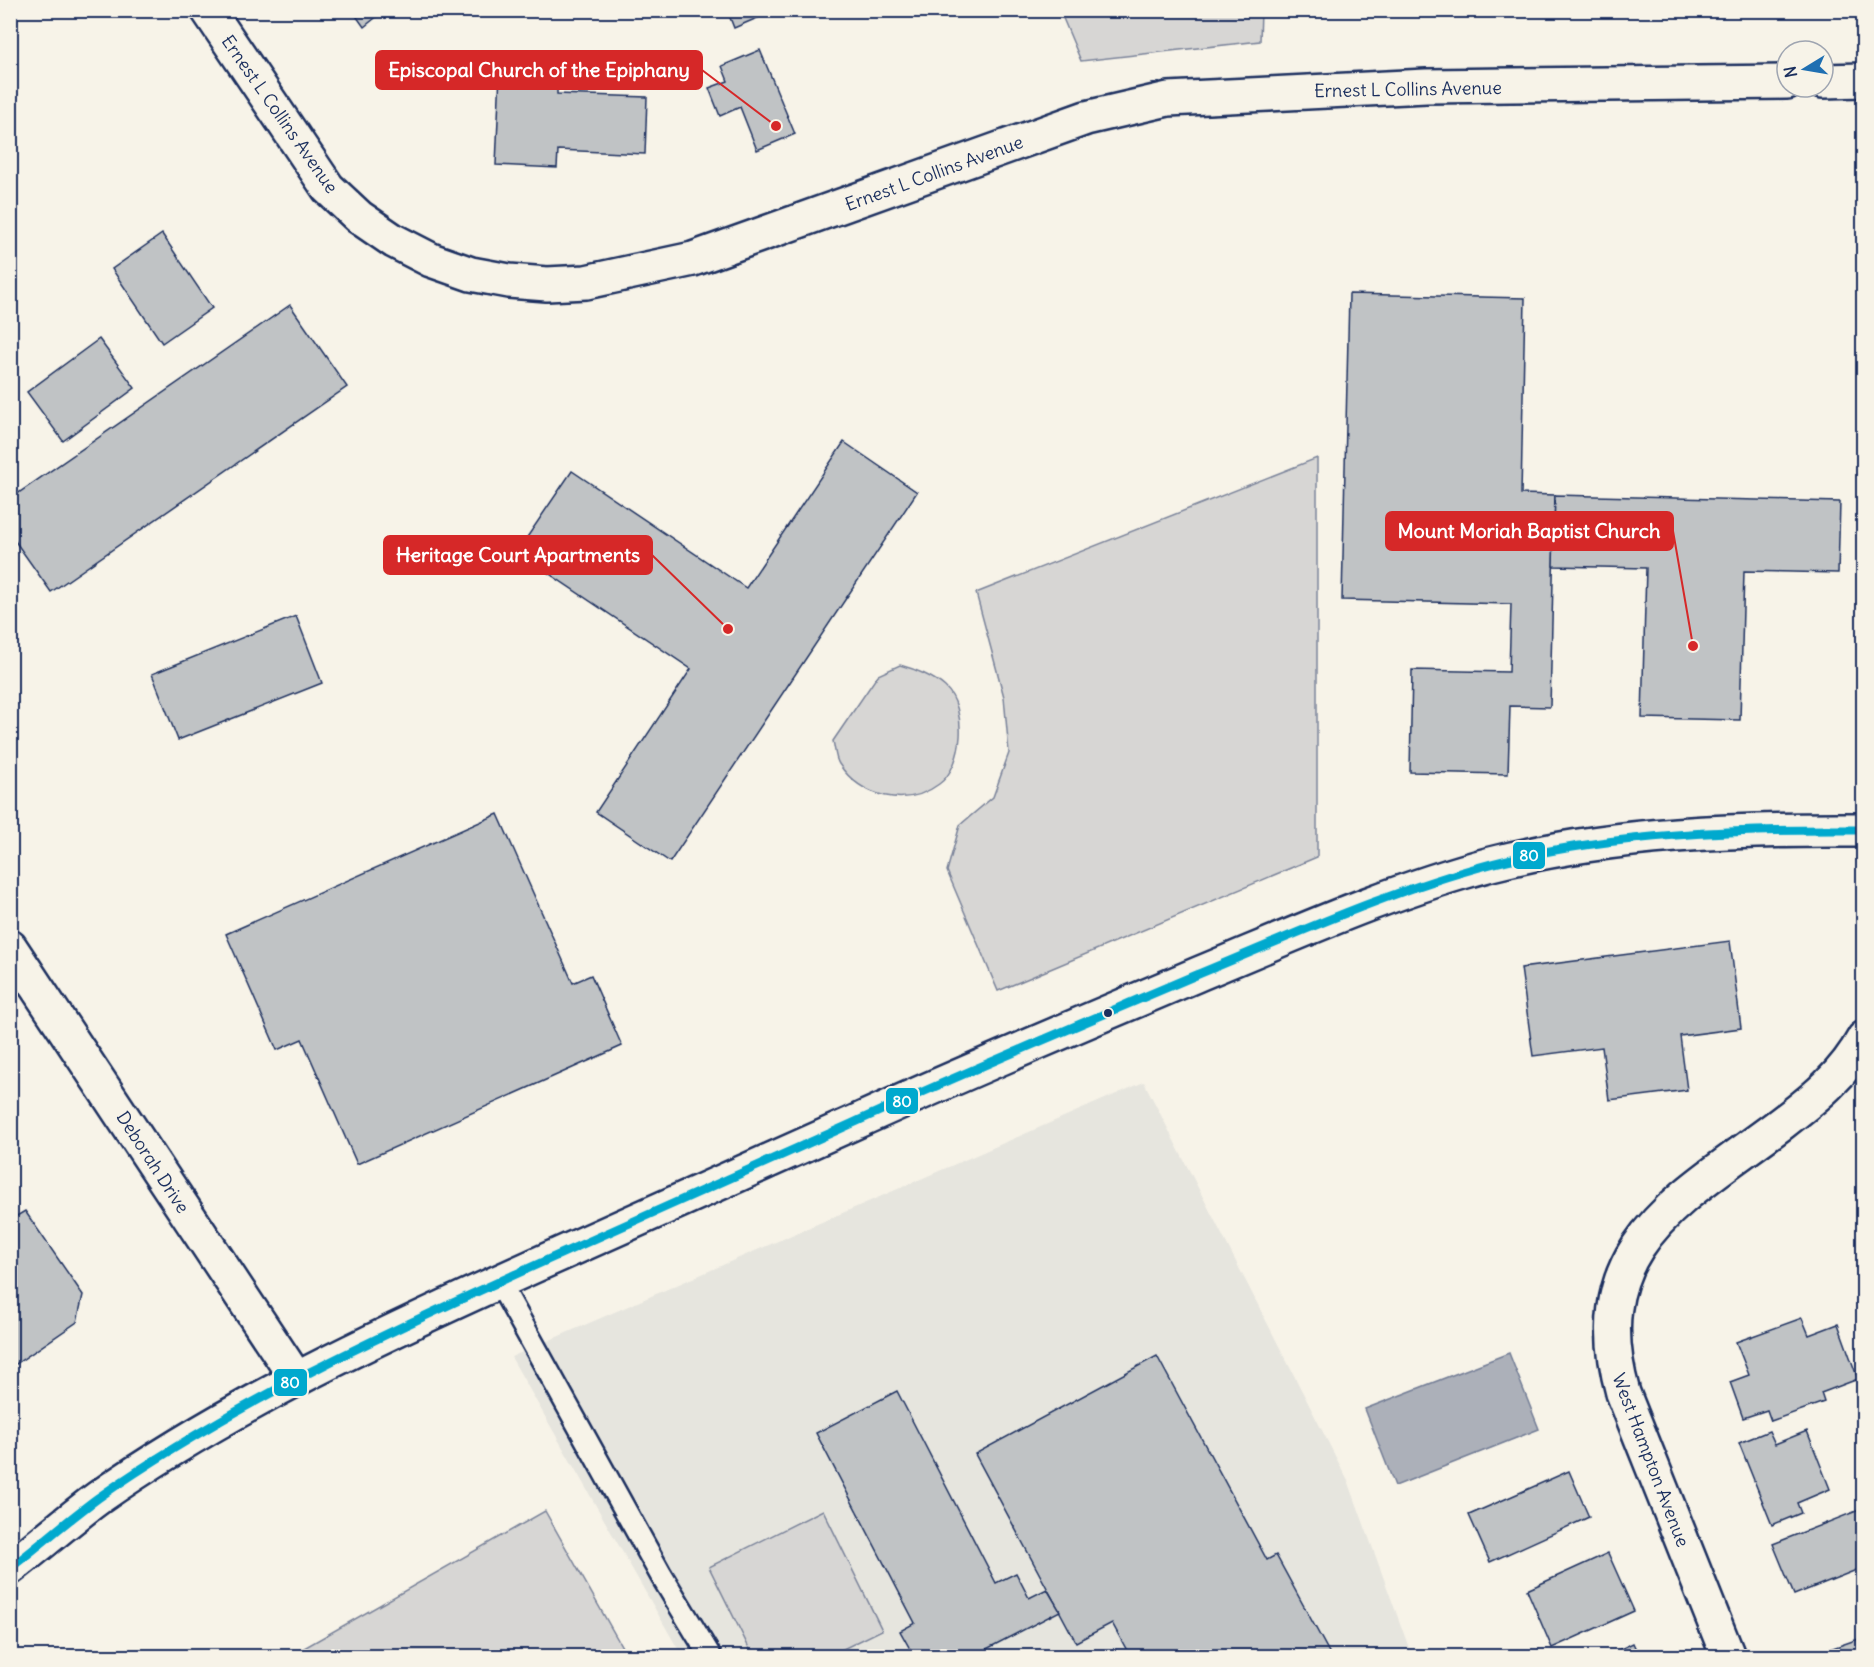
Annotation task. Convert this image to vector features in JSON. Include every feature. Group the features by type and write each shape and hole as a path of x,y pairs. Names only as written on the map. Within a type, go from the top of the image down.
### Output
{"street":[{"name":"Ernest L Collins Avenue","path":"208,10 328,188 359,217 394,241 431,260 471,274 509,281 547,284 586,282 693,259 1086,118 1168,99 1426,86 1775,82"},
{"path":"1835,81 1863,80"},
{"path":"10,1568 96,1500 192,1438 296,1378 499,1282 955,1077 1318,924 1431,882 1504,861 1622,840 1790,829 1863,830"},
{"name":"Deborah Drive","path":"10,947 296,1378"},
{"name":"West Hampton Avenue","path":"1728,1656 1623,1393 1614,1360 1612,1326 1617,1291 1629,1259 1649,1230 1674,1205 1824,1091 1852,1060 1863,1038"}],"lane":[{"path":"499,1282 655,1565 710,1656"}],"shaded area":[{"path":"1060,11 1261,11 1260,41 1081,61"},
{"path":"1317,458 1317,857 998,991 947,871 960,825 993,797 1009,753 1004,697 976,593"},
{"path":"900,665 924,674 945,687 957,708 960,737 954,764 939,784 926,792 899,797 885,796 859,785 838,762 833,741 878,675"},
{"path":"1144,1082 1349,1483 1412,1656 682,1656 511,1357"},
{"path":"1509,1353 1539,1429 1395,1486 1365,1409"},
{"path":"823,1510 882,1630 829,1656 753,1656 709,1567"},
{"path":"545,1511 627,1656 290,1656"}],"building":[{"path":"352,10 385,10 364,27"},
{"path":"727,10 776,10 734,28"},
{"path":"760,50 795,134 757,150 740,107 720,116 709,88 728,81 722,66"},
{"path":"500,73 557,76 557,94 647,97 645,154 558,150 557,168 496,165"},
{"path":"162,234 212,308 162,343 112,269"},
{"path":"1349,294 1525,298 1521,494 1555,495 1550,707 1510,706 1508,774 1410,772 1412,670 1509,672 1511,604 1342,600"},
{"path":"290,305 347,387 51,592 10,534 10,499"},
{"path":"99,339 135,388 63,441 27,392"},
{"path":"844,442 917,492 670,862 596,812 691,669 517,552 572,471 746,588"},
{"path":"1555,495 1840,502 1838,573 1744,571 1740,720 1642,718 1646,568 1553,566"},
{"path":"296,616 322,683 178,740 152,674"},
{"path":"498,814 573,983 591,975 622,1046 357,1164 302,1039 277,1050 226,934"},
{"path":"1730,941 1741,1028 1680,1036 1687,1090 1609,1100 1602,1047 1533,1056 1521,968"},
{"path":"25,1211 83,1295 77,1322 10,1368 10,1220"},
{"path":"1802,1318 1809,1335 1838,1324 1858,1379 1821,1393 1824,1402 1771,1421 1767,1410 1743,1418 1730,1382 1749,1375 1736,1342"},
{"path":"1157,1356 1267,1560 1276,1555 1331,1656 1130,1656 1112,1623 1076,1642 975,1454"},
{"path":"897,1391 996,1583 1016,1573 1029,1598 1047,1589 1060,1611 973,1656 914,1656 900,1631 915,1623 816,1433"},
{"path":"1769,1431 1775,1444 1807,1431 1830,1489 1797,1503 1801,1513 1772,1525 1739,1443"},
{"path":"1569,1471 1589,1517 1490,1562 1469,1515"},
{"path":"1864,1508 1864,1567 1794,1595 1773,1544"},
{"path":"1608,1553 1634,1611 1552,1648 1527,1590"},
{"path":"1864,1637 1864,1656 1810,1656"},
{"path":"1633,1643 1639,1656 1606,1656"}],"transit line":[{"name":"80","path":"10,1568 98,1498 203,1431 311,1371 536,1265 937,1086 1378,900 1491,864 1582,845 1723,832 1864,830"}],"place":[{"name":"Episcopal Church of the Epiphany","path":"776,126"},
{"name":"Heritage Court Apartments","path":"728,629"},
{"name":"Mount Moriah Baptist Church","path":"1693,646"}]}
